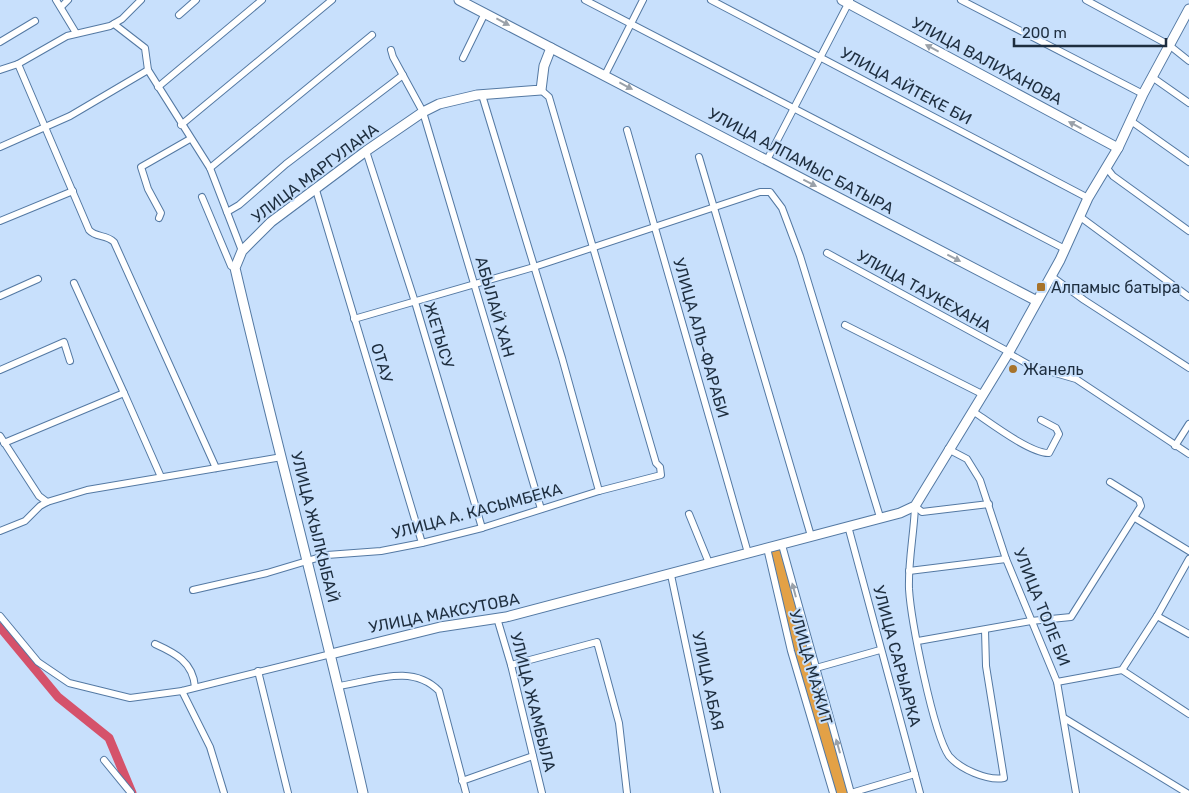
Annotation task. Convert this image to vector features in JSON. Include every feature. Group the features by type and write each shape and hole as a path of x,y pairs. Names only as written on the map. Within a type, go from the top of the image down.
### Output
{"street":[{"path":"56,0 76,33"},
{"path":"61,7 68,0"},
{"path":"0,70 18,64 67,36 114,24 122,19 140,0"},
{"path":"179,15 196,0"},
{"path":"158,87 262,0"},
{"path":"181,125 332,0"},
{"name":"УЛИЦА АЛПАМЫС БАТЫРА","path":"459,0 1038,301"},
{"path":"585,0 793,106 1063,248"},
{"path":"605,75 643,0"},
{"name":"УЛИЦА АЙТЕКЕ БИ","path":"711,0 821,56 1088,198"},
{"path":"960,0 1143,94"},
{"path":"1086,0 1169,45 1189,61"},
{"path":"767,160 847,1"},
{"name":"УЛИЦА ВАЛИХАНОВА","path":"847,1 1118,148"},
{"path":"985,630 986,666 1004,778 997,779 962,768 944,747 936,725 909,591 915,506 948,449 974,412 1038,301 1088,198 1118,148 1143,94 1189,9"},
{"path":"463,58 485,13"},
{"path":"0,42 35,21"},
{"path":"114,24 144,48 148,70 181,125 210,168 242,252"},
{"path":"210,168 372,35"},
{"path":"551,48 544,66 541,90 549,97 594,248"},
{"name":"АБЫЛАЙ ХАН","path":"391,50 423,112 541,510"},
{"path":"18,64 89,230 95,235 109,237 114,242 216,468"},
{"path":"0,147 46,128 148,70"},
{"path":"227,212 239,205 286,164 403,76"},
{"path":"1152,77 1189,103"},
{"name":"УЛИЦА МАРГУЛАНА","path":"236,268 242,252 271,222 366,151 423,112 439,104 482,95 526,89 541,90"},
{"path":"482,95 562,358 599,491"},
{"path":"1130,121 1189,162"},
{"name":"УЛИЦА АЛЬ-ФАРАБИ","path":"627,130 748,553"},
{"path":"159,218 161,213 148,189 141,168 190,139"},
{"name":"ЖЕТЫСУ","path":"366,151 415,302 482,528"},
{"path":"699,157 812,536"},
{"path":"1106,167 1113,176 1189,231"},
{"name":"ОТАУ","path":"316,190 422,543"},
{"path":"0,221 73,191"},
{"path":"354,319 534,267 760,192 770,192 782,208 802,265 880,517"},
{"path":"202,197 232,266 236,268"},
{"path":"1079,216 1189,297"},
{"name":"УЛИЦА А. КАСЫМБЕКА","path":"193,590 327,555 381,551 422,543 482,528 599,491 661,475 594,248"},
{"name":"УЛИЦА ТАУКЕХАНА","path":"827,253 1032,366 1076,379 1189,454"},
{"name":"УЛИЦА ЖЫЛКЫБАЙ","path":"236,268 306,562 331,654 363,793"},
{"path":"1051,276 1084,300 1189,368"},
{"path":"0,296 38,280"},
{"path":"74,284 161,477"},
{"path":"845,325 984,395"},
{"path":"0,370 64,342 70,361"},
{"path":"4,443 124,392"},
{"path":"974,412 1030,447 1043,453 1049,453 1059,434 1056,428 1041,420"},
{"path":"1175,446 1189,424"},
{"path":"0,436 39,496 47,502"},
{"name":"УЛИЦА ТОЛЕ БИ","path":"948,449 968,459 975,468 989,504 1006,559 1057,682 1076,793"},
{"path":"0,531 25,521 40,506 47,502 114,484 282,457"},
{"path":"918,641 1031,621 1071,617 1141,506 1139,500 1110,482"},
{"path":"915,506 922,512 989,504"},
{"name":"УЛИЦА МАКСУТОВА","path":"0,616 38,662 69,683 130,698 182,691 440,627 497,618 672,575 709,563 782,545 880,517 900,514 915,506"},
{"path":"689,514 709,563"},
{"path":"1134,518 1189,552"},
{"name":"УЛИЦА САРЫАРКА","path":"848,526 920,793"},
{"path":"782,545 852,793 915,774"},
{"name":"УЛИЦА МАЖИТ","path":"766,548 791,651 833,793"},
{"path":"909,571 1006,559"},
{"path":"1122,670 1157,616 1189,559"},
{"name":"УЛИЦА АБАЯ","path":"672,575 718,793"},
{"path":"1157,616 1189,634"},
{"name":"УЛИЦА ЖАМБЫЛА","path":"497,618 511,665 542,793"},
{"path":"511,665 597,642 619,723 627,793"},
{"path":"155,644 180,656 189,667 195,687"},
{"path":"816,668 880,650"},
{"path":"1057,682 1122,670 1189,714"},
{"path":"258,672 288,793"},
{"path":"338,686 404,675 418,676 432,684 439,691 466,793"},
{"path":"182,691 210,747 224,793"},
{"path":"1064,718 1187,793"},
{"path":"462,780 533,756"},
{"path":"104,760 131,793"}],"shaded area":[{"path":"782,543 853,793 833,793 774,584 770,546"}],"waterway":[{"path":"0,627 58,697 109,738 132,793"}],"place":[{"name":"Алпамыс батыра","path":"1041,287"},
{"name":"Жанель","path":"1013,369"}]}
